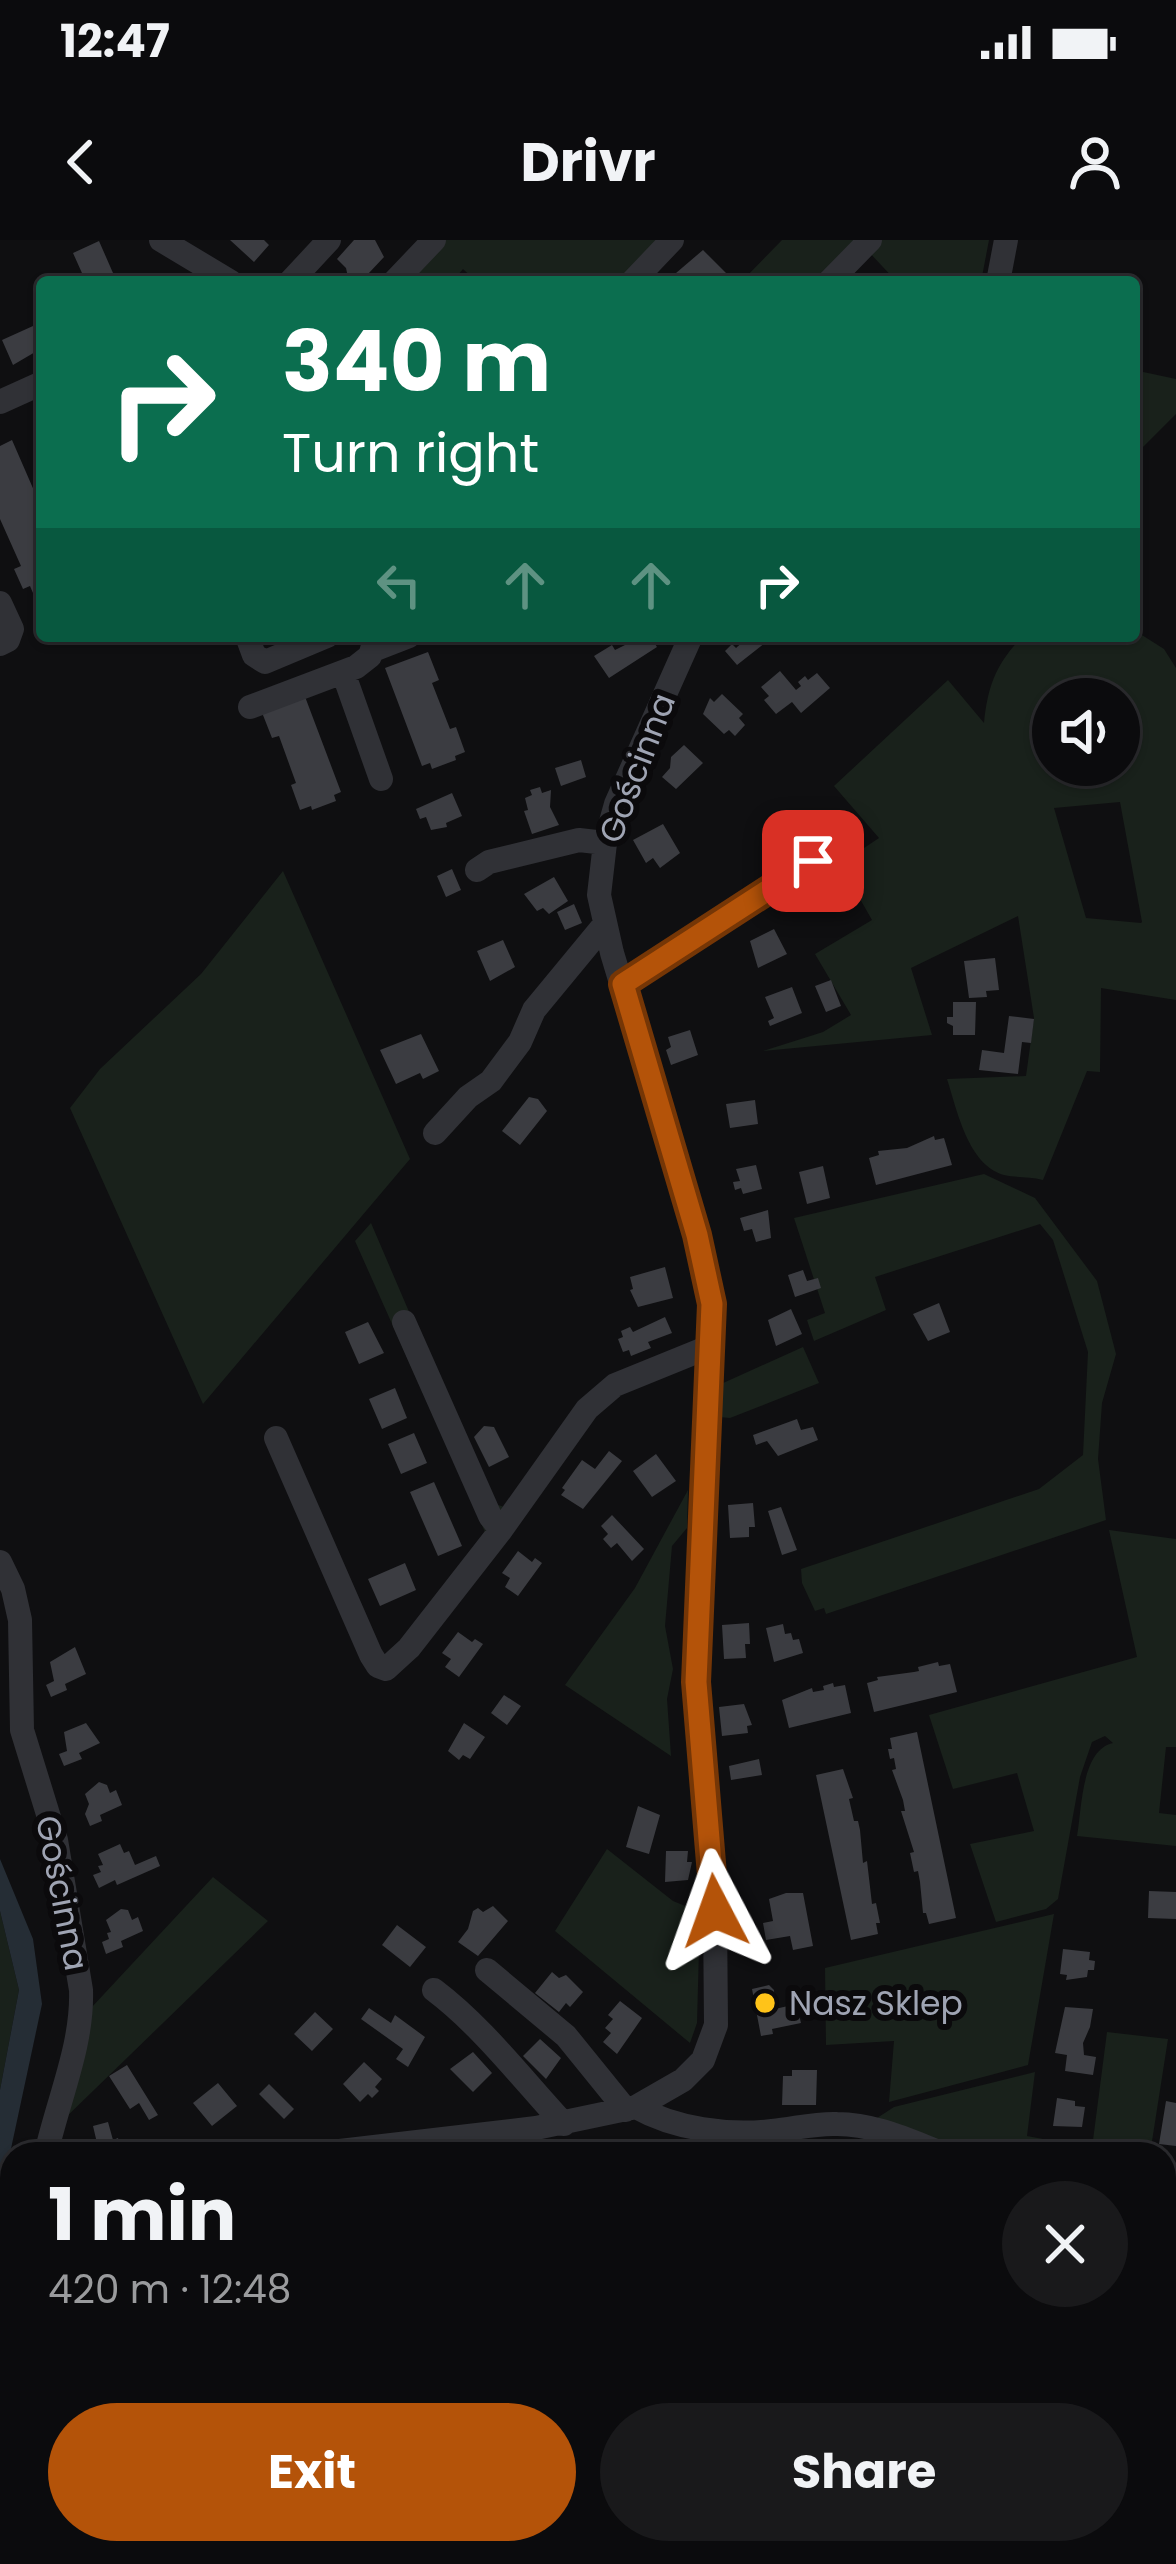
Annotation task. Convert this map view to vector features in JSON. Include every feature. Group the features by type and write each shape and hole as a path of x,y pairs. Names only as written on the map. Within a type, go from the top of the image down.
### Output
{"street":[{"path":"161,240 221,276"},
{"path":"296,276 329,240"},
{"path":"400,276 434,240"},
{"path":"638,276 672,240"},
{"path":"835,276 870,240"},
{"path":"999,276 1006,240"},
{"path":"0,402 36,386"},
{"path":"0,603 12,629 8,640 0,644"},
{"path":"250,642 254,655 265,662 297,642"},
{"name":"Gościnna","path":"414,2142 564,2124 631,2108 663,2094 693,2070 703,2060 716,2025 715,1911 696,1682 711,1346 709,1280 599,895 604,843 616,804 688,642"},
{"path":"250,707 364,662 375,643"},
{"path":"344,672 381,778"},
{"path":"623,984 851,837"},
{"path":"477,870 489,862 579,840 604,843"},
{"path":"435,1132 468,1097 491,1081 520,1042 534,1010 605,924"},
{"path":"404,1322 490,1516 501,1530"},
{"path":"276,1438 371,1655 386,1669 409,1648 501,1530 586,1409 615,1384 711,1346"},
{"name":"Gościnna","path":"0,1562 20,1620 22,1730 56,1840 81,1990 76,2043 49,2142"},
{"path":"487,1970 566,2036 631,2108 718,2131 754,2133 838,2123 906,2142"},
{"path":"434,1990 466,2015 564,2124"}],"shaded area":[{"path":"443,240 664,240 628,276 471,276 463,269 457,276 409,276"},
{"path":"782,240 863,240 827,276 747,276"},
{"path":"878,240 989,240 982,276 891,276 867,250"},
{"path":"1140,371 1176,379 1176,414 1140,450"},
{"path":"1140,634 1164,649 1176,668 1176,1000 1101,988 1100,1072 1087,1071 1043,1180 1004,1175 981,1160 966,1135 947,1079 1026,1076 1034,1018 1018,916 911,968 932,1035 763,1051 823,1032 851,1015 815,954 872,920 840,864 879,838 834,786 948,680 984,723 995,676 1018,642 1140,642","holes":["1120,802 1141,923 1086,918 1054,808"]},
{"path":"283,871 410,1159 203,1404 70,1108 100,1069 201,974"},
{"path":"984,1174 1035,1198 1097,1281 1116,1354 1102,1403 1098,1459 1106,1520 826,1614 824,1608 815,1611 801,1569 1039,1489 1083,1455 1088,1352 1053,1240 1040,1224 875,1277 886,1310 814,1341 807,1320 825,1313 794,1218"},
{"path":"371,1223 491,1503 512,1509 489,1541 355,1241"},
{"path":"803,1347 819,1383 730,1418 719,1417 721,1384"},
{"path":"688,1490 687,1528 672,1546 665,1626 673,1669 667,1699 671,1756 565,1685 635,1588"},
{"path":"1109,1530 1176,1539 1176,1747 1166,1747 1159,1813 1176,1815 1176,1846 1077,1836 1089,1768 1102,1748 1113,1743 1105,1736 1092,1742 1080,1777 1058,1899 1046,1909 996,1922 970,1844 1034,1831 1017,1773 953,1789 929,1715 1137,1657"},
{"path":"607,1849 673,1901 700,1912 697,2023 690,2043 555,1931"},
{"path":"0,1859 33,1939 42,2004 12,2142 0,2142 0,2090 19,1990 0,1911"},
{"path":"213,1877 268,1921 60,2123 91,2008"},
{"path":"0,1911 19,1990 0,2090"},
{"path":"1054,1914 1028,2065 889,2102 894,2041 826,2045 825,1968"},
{"path":"1107,2032 1168,2039 1152,2142 1093,2142"},
{"path":"1035,2072 1027,2136 1059,2142 931,2142 874,2120 894,2107"}],"building":[{"path":"230,240 264,240 269,245 254,262"},
{"path":"354,240 375,240 384,257 370,276 348,276 337,259"},
{"path":"99,241 113,273 83,276 73,253"},
{"path":"703,250 726,273 722,276 673,276"},
{"path":"33,326 36,352 13,365 2,340"},
{"path":"12,440 36,495 36,600 30,586 23,589 14,569 21,566 0,519 0,446"},
{"path":"623,642 654,642 657,647 609,678 594,656 612,645 615,650 625,645"},
{"path":"743,642 766,642 737,665 725,651 732,644 736,648"},
{"path":"428,652 439,680 432,683 450,729 456,727 465,752 432,769 430,763 422,766 385,668"},
{"path":"780,671 796,690 805,676 808,680 817,673 830,688 801,713 792,702 776,714 764,700 769,696 761,687"},
{"path":"304,694 341,792 334,795 336,801 312,810 311,806 300,810 279,736 272,738 261,710"},
{"path":"722,694 743,714 739,718 745,725 735,736 729,730 724,734 703,714 710,698 714,702"},
{"path":"684,745 703,763 676,789 662,777 670,768 671,757"},
{"path":"581,760 586,777 561,786 555,768"},
{"path":"540,787 542,793 551,790 550,807 559,825 532,834 525,798"},
{"path":"452,793 462,816 446,823 447,827 431,830 416,809"},
{"path":"663,824 680,853 660,868 653,858 646,863 633,840"},
{"path":"452,869 461,890 446,897 437,876"},
{"path":"554,877 568,901 549,914 543,908 537,911 524,894"},
{"path":"574,904 582,923 565,930 557,912"},
{"path":"774,929 787,954 758,968 750,941"},
{"path":"503,940 515,967 490,981 477,951"},
{"path":"995,958 999,990 986,991 987,997 969,998 964,961"},
{"path":"831,980 841,1006 826,1012 815,986"},
{"path":"792,987 802,1013 770,1026 768,1021 774,1018 765,997"},
{"path":"953,1002 976,1002 975,1035 953,1035 947,1017 953,1017"},
{"path":"1009,1016 1034,1019 1031,1043 1022,1042 1018,1074 979,1070 982,1050 1004,1053"},
{"path":"690,1030 698,1055 671,1065 668,1037"},
{"path":"421,1034 439,1071 396,1084 380,1050"},
{"path":"529,1097 538,1099 547,1111 520,1145 502,1131"},
{"path":"755,1100 758,1124 730,1128 726,1104"},
{"path":"934,1136 935,1140 944,1138 952,1165 876,1185 869,1158 879,1155 878,1151 907,1148"},
{"path":"756,1165 762,1189 743,1194 741,1188 735,1190 733,1182 740,1181 736,1169"},
{"path":"823,1166 830,1198 807,1204 799,1172"},
{"path":"768,1210 771,1238 756,1242 752,1229 744,1231 740,1218"},
{"path":"665,1267 673,1298 638,1307 630,1277"},
{"path":"803,1270 807,1281 818,1278 821,1288 795,1297 788,1275"},
{"path":"939,1303 950,1332 928,1341 913,1314"},
{"path":"791,1309 802,1334 776,1346 768,1320"},
{"path":"665,1317 672,1333 648,1342 651,1348 631,1356 629,1350 623,1352 618,1339 623,1337 621,1331 630,1327 633,1332"},
{"path":"368,1322 384,1353 359,1364 345,1332"},
{"path":"395,1388 407,1418 382,1429 369,1399"},
{"path":"797,1419 801,1430 813,1427 818,1440 778,1456 767,1441 756,1445 753,1435"},
{"path":"484,1426 494,1427 509,1457 489,1467 474,1437"},
{"path":"414,1433 427,1463 401,1474 388,1444"},
{"path":"609,1451 622,1461 583,1509 561,1495 582,1460 595,1469"},
{"path":"656,1454 676,1481 652,1497 633,1471"},
{"path":"434,1482 462,1546 438,1556 410,1492"},
{"path":"753,1503 755,1527 749,1527 749,1537 730,1538 728,1505"},
{"path":"781,1507 797,1550 782,1555 768,1511"},
{"path":"612,1515 644,1549 632,1561 617,1543 611,1548 603,1539 608,1534 601,1526"},
{"path":"518,1551 542,1563 518,1596 505,1587 510,1578 502,1573"},
{"path":"405,1563 416,1590 380,1606 368,1579"},
{"path":"749,1623 746,1658 724,1659 722,1625"},
{"path":"783,1624 785,1634 799,1639 803,1653 774,1662 766,1628"},
{"path":"458,1632 483,1644 459,1677 445,1667 451,1659 442,1653"},
{"path":"75,1647 86,1674 51,1697 46,1685 54,1681 50,1662"},
{"path":"938,1662 939,1666 950,1664 957,1692 874,1712 867,1683"},
{"path":"833,1683 834,1687 845,1685 851,1713 789,1728 782,1700 812,1688 813,1692 824,1690 823,1686"},
{"path":"504,1695 521,1706 507,1725 491,1713"},
{"path":"744,1704 752,1725 747,1726 748,1733 722,1736 719,1707"},
{"path":"86,1723 100,1743 79,1753 82,1759 64,1766 59,1754 67,1751 64,1732"},
{"path":"464,1723 485,1737 470,1759 463,1755 459,1760 448,1751"},
{"path":"917,1732 956,1918 929,1924 901,1811 905,1811 903,1800 892,1770 896,1769 894,1758 890,1759 888,1749 892,1749 890,1738"},
{"path":"759,1759 762,1775 731,1780 729,1766"},
{"path":"843,1769 880,1923 876,1923 878,1934 851,1940 816,1775"},
{"path":"99,1782 110,1793 116,1790 122,1805 100,1815 102,1821 90,1826 85,1794"},
{"path":"638,1806 660,1815 649,1854 626,1847"},
{"path":"120,1844 135,1865 156,1856 160,1866 99,1888 93,1875 103,1865 98,1854"},
{"path":"666,1851 688,1851 687,1862 692,1862 688,1880 665,1882"},
{"path":"1149,1891 1176,1892 1176,1919 1148,1918"},
{"path":"803,1893 813,1946 793,1950 790,1936 766,1940 763,1923 773,1921 769,1899"},
{"path":"493,1906 508,1921 478,1956 458,1942 473,1911"},
{"path":"121,1909 128,1910 132,1920 138,1917 143,1931 106,1954 102,1942 111,1932 106,1920"},
{"path":"397,1925 426,1947 410,1967 382,1945"},
{"path":"1063,1949 1090,1952 1094,1970 1088,1970 1087,1977 1066,1980 1067,1975 1060,1974"},
{"path":"552,1972 559,1978 566,1975 583,1992 559,2012 535,1993"},
{"path":"769,1985 774,1990 775,2009 796,2002 801,2023 761,2036 752,1989"},
{"path":"620,2001 642,2018 617,2054 603,2042 611,2033 605,2028 613,2019 608,2015"},
{"path":"1065,2007 1093,2009 1083,2043 1084,2055 1096,2057 1093,2075 1065,2071 1067,2055 1055,2053"},
{"path":"369,2008 391,2023 395,2015 425,2037 408,2067 396,2059 403,2049 361,2019"},
{"path":"315,2012 333,2029 312,2051 294,2034"},
{"path":"540,2039 561,2058 546,2079 523,2056"},
{"path":"473,2052 492,2073 473,2092 450,2069"},
{"path":"364,2062 382,2079 375,2087 379,2091 360,2102 343,2084"},
{"path":"127,2065 158,2115 149,2120 139,2103 130,2109 109,2076"},
{"path":"792,2070 817,2070 816,2105 782,2105 783,2076 792,2076"},
{"path":"218,2083 237,2106 212,2126 193,2103"},
{"path":"269,2084 294,2109 284,2119 259,2094"},
{"path":"1057,2098 1085,2107 1082,2127 1053,2126"},
{"path":"1166,2101 1176,2103 1176,2142 1159,2142"},
{"path":"108,2122 113,2140 119,2142 97,2142 93,2126"}],"place":[{"name":"Nasz Sklep","path":"765,2003"}],"route":[{"path":"715,1911 696,1682 712,1304 697,1235 623,984 813,861"}]}
